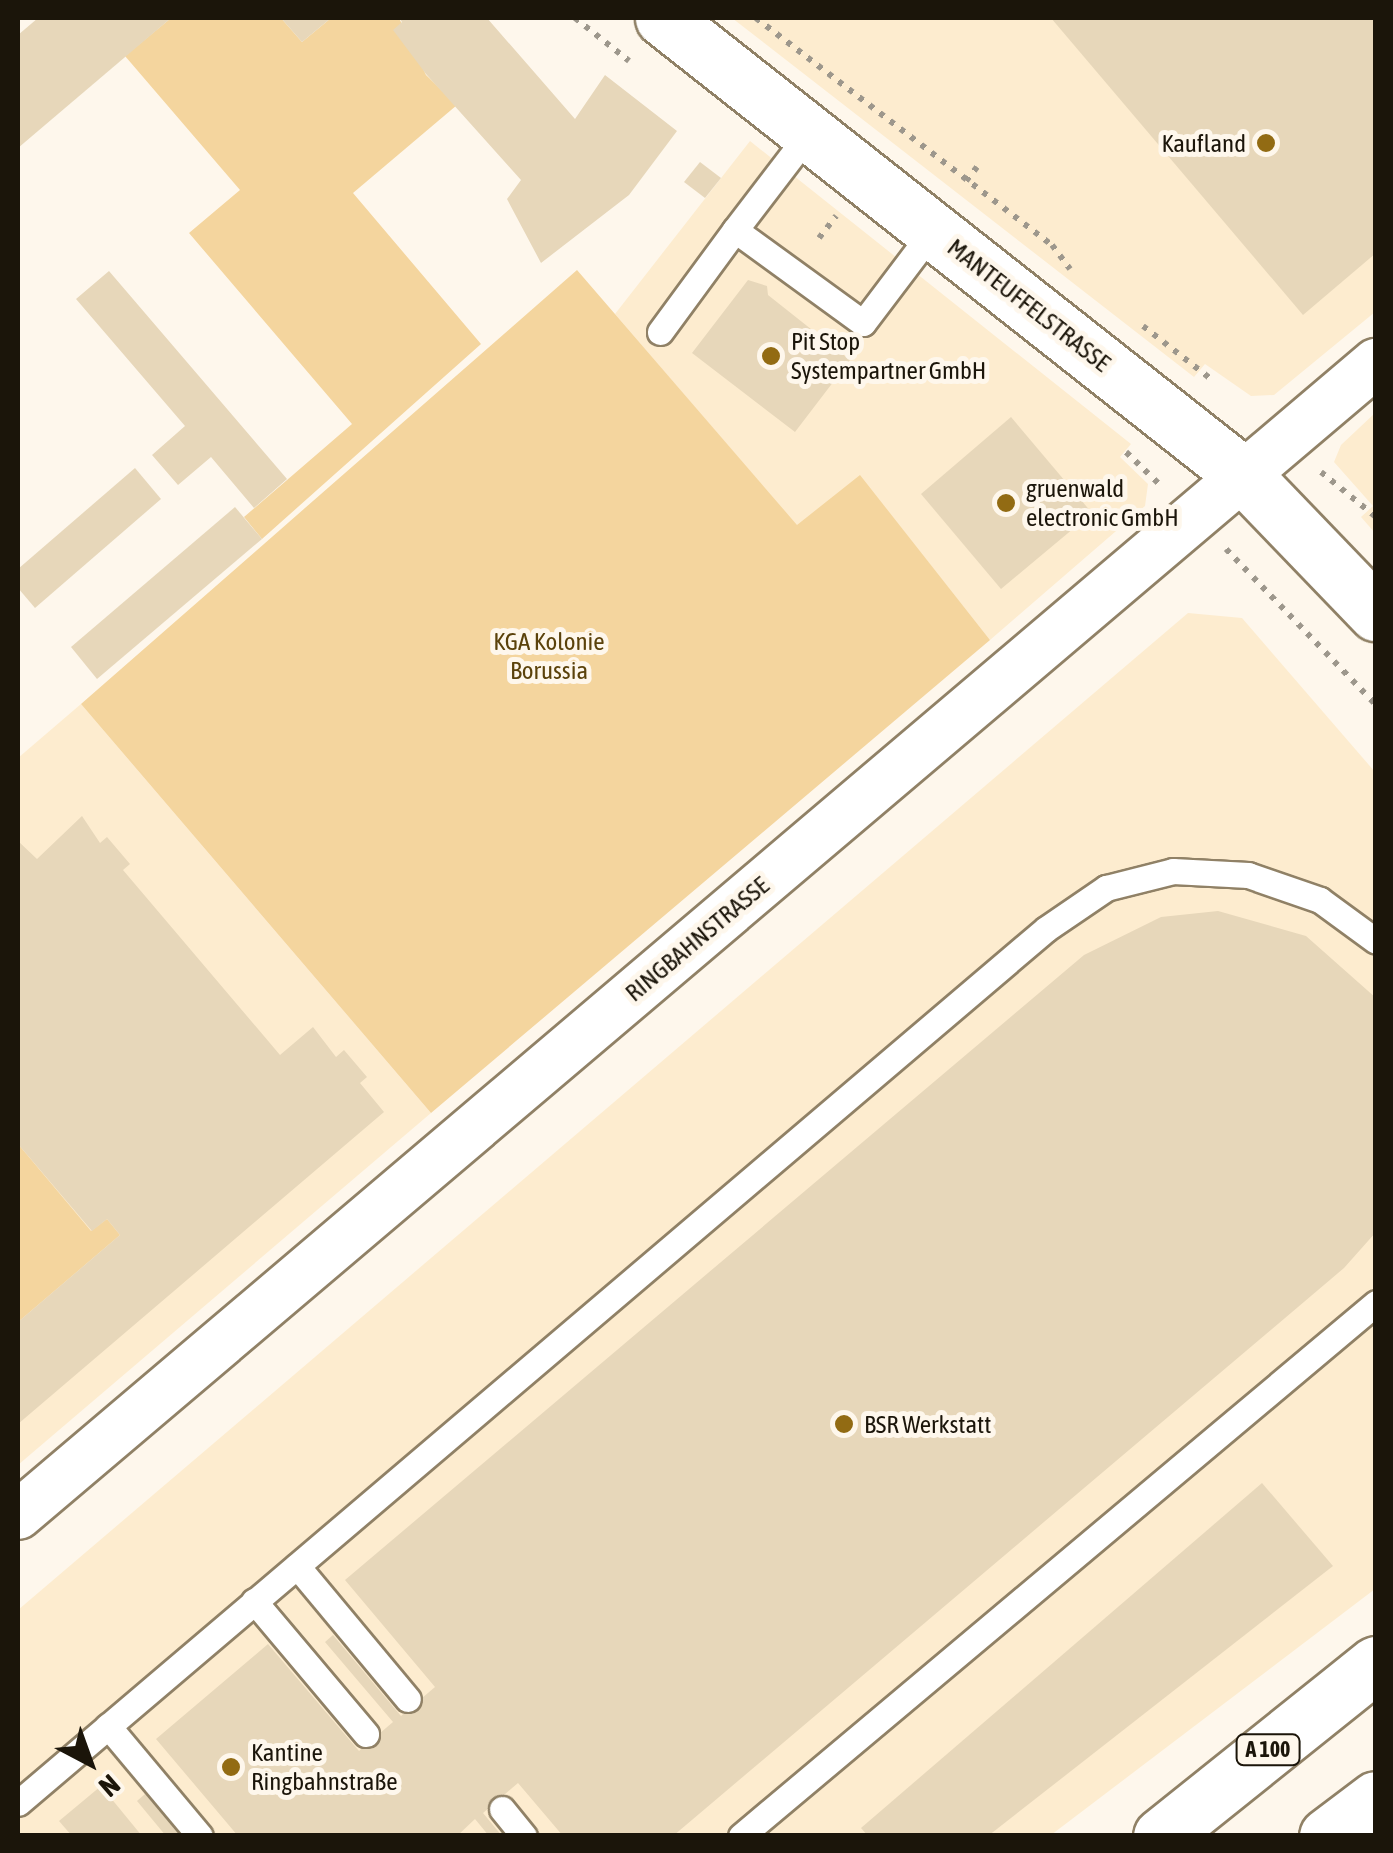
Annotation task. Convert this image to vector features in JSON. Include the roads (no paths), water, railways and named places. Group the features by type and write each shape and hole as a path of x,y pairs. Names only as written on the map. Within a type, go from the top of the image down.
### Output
{"main road":[{"name":"MANTEUFFELSTRASSE","path":"663,18 810,132 947,209 1243,475 1376,613"},
{"name":"A 100","path":"1160,1836 1376,1664"},
{"path":"1328,1836 1376,1799"}],"street":[{"name":"RINGBAHNSTRASSE","path":"18,1515 1376,363"}],"lane":[{"path":"660,332 810,132"},
{"path":"735,230 863,323 947,209"},
{"path":"18,1803 1046,929 1106,888 1173,871 1248,875 1320,900 1376,941"},
{"path":"741,1836 1376,1303"},
{"path":"297,1566 408,1698"},
{"path":"254,1601 366,1734"},
{"path":"108,1726 200,1836"},
{"path":"502,1809 524,1836"}],"place":[{"name":"Kaufland","path":"1266,143"},
{"name":"Pit Stop Systempartner GmbH","path":"771,356"},
{"name":"gruenwald electronic GmbH","path":"1006,503"},
{"name":"BSR Werkstatt","path":"844,1424"},
{"name":"Kantine Ringbahnstraße","path":"231,1767"}],"park label":[{"name":"KGA Kolonie Borussia","path":"549,656"}]}
